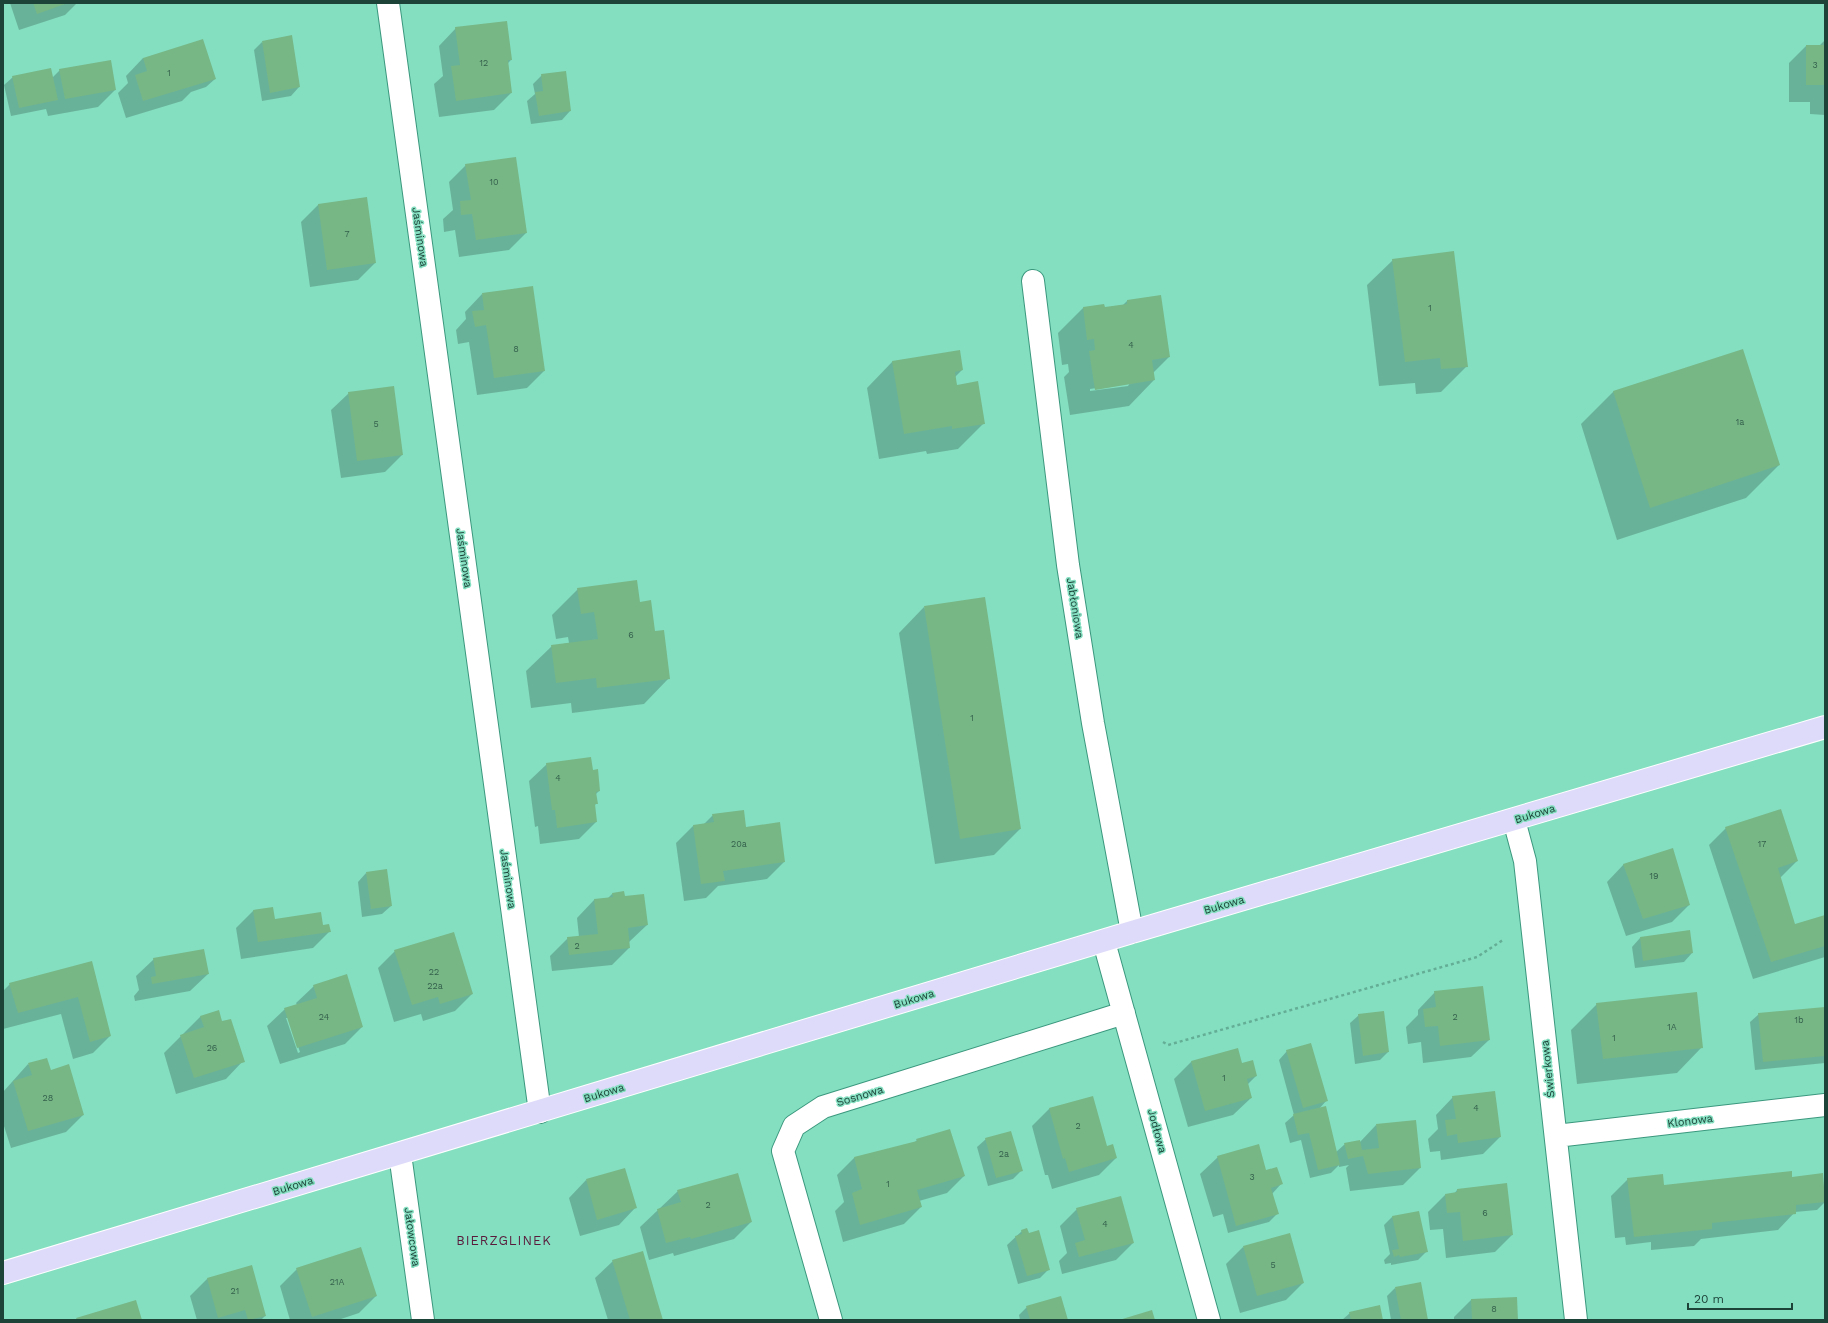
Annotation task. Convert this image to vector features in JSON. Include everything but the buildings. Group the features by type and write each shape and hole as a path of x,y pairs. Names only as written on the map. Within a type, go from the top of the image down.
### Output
{"main road":[{"name":"Bukowa","path":"3,1273 1104,942 1132,932 1825,727"}],"street":[{"name":"Jaśminowa","path":"388,3 540,1112"},
{"name":"Jabłoniowa","path":"1033,281 1069,573 1093,723 1132,932"},
{"name":"Świerkowa","path":"1514,820 1525,861 1576,1320"},
{"name":"Jodłowa","path":"1104,942 1209,1320"},
{"name":"Sosnowa","path":"831,1320 783,1151 794,1126 823,1108 1124,1013"},
{"name":"Klonowa","path":"1556,1136 1825,1105"},
{"name":"Jałowcowa","path":"400,1154 423,1320"}],"path":[{"path":"1157,1038 1168,1045 1477,957 1508,937 1533,933"}],"district":[{"name":"BIERZGLINEK","path":"504,1240"}]}
